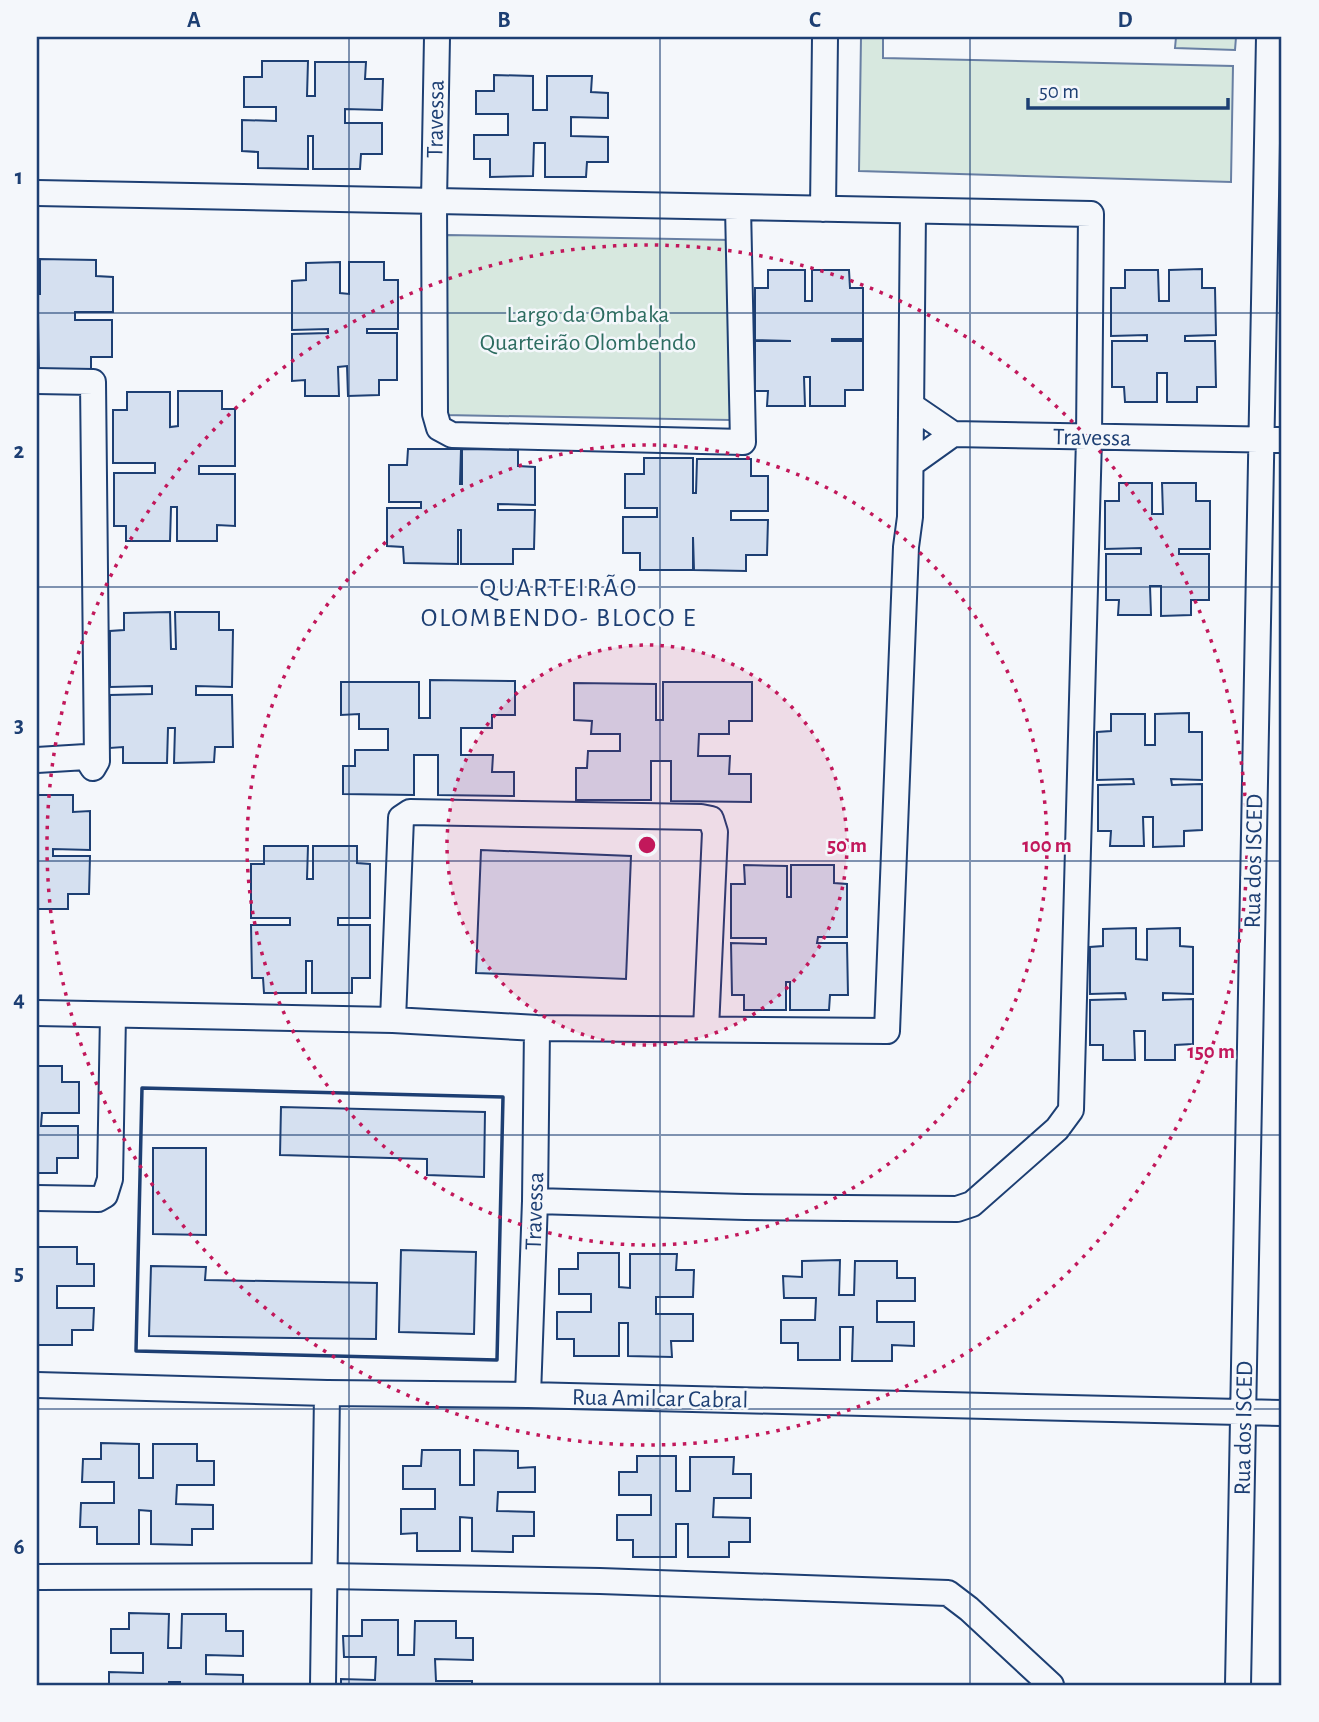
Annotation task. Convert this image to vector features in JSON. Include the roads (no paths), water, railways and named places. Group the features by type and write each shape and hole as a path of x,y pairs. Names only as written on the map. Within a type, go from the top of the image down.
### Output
{"street":[{"name":"Travessa","path":"436,37 435,414 439,428 452,435 743,442 738,207"},
{"path":"823,209 825,37"},
{"name":"Rua dos ISCED","path":"1238,1685 1243,1412 1272,440 1269,37"},
{"path":"37,193 1091,214 1089,438 1071,1110 1057,1129 972,1204 957,1209 535,1201"},
{"path":"37,1013 393,1020 537,1028 887,1031 911,464 913,211"},
{"path":"37,381 93,382 97,761 93,768 86,757 37,760"},
{"path":"911,464 953,434 912,406"},
{"name":"Travessa","path":"953,434 1272,440"},
{"path":"393,1020 401,818 410,812 701,817 711,819 715,832 706,1029"},
{"path":"37,1198 98,1199 105,1195 110,1179 113,1015"},
{"name":"Travessa","path":"528,1395 535,1201 537,1028"},
{"name":"Rua Amilcar Cabral","path":"37,1385 1282,1413"},
{"path":"323,1685 327,1393"},
{"path":"37,1577 325,1576 614,1581 948,1593 1051,1685"}],"district":[{"name":"QUARTEIRÃO OLOMBENDO- BLOCO E","path":"559,602"}],"park label":[{"name":"Largo da Ombaka Quarteirão Olombendo","path":"588,328"}]}
